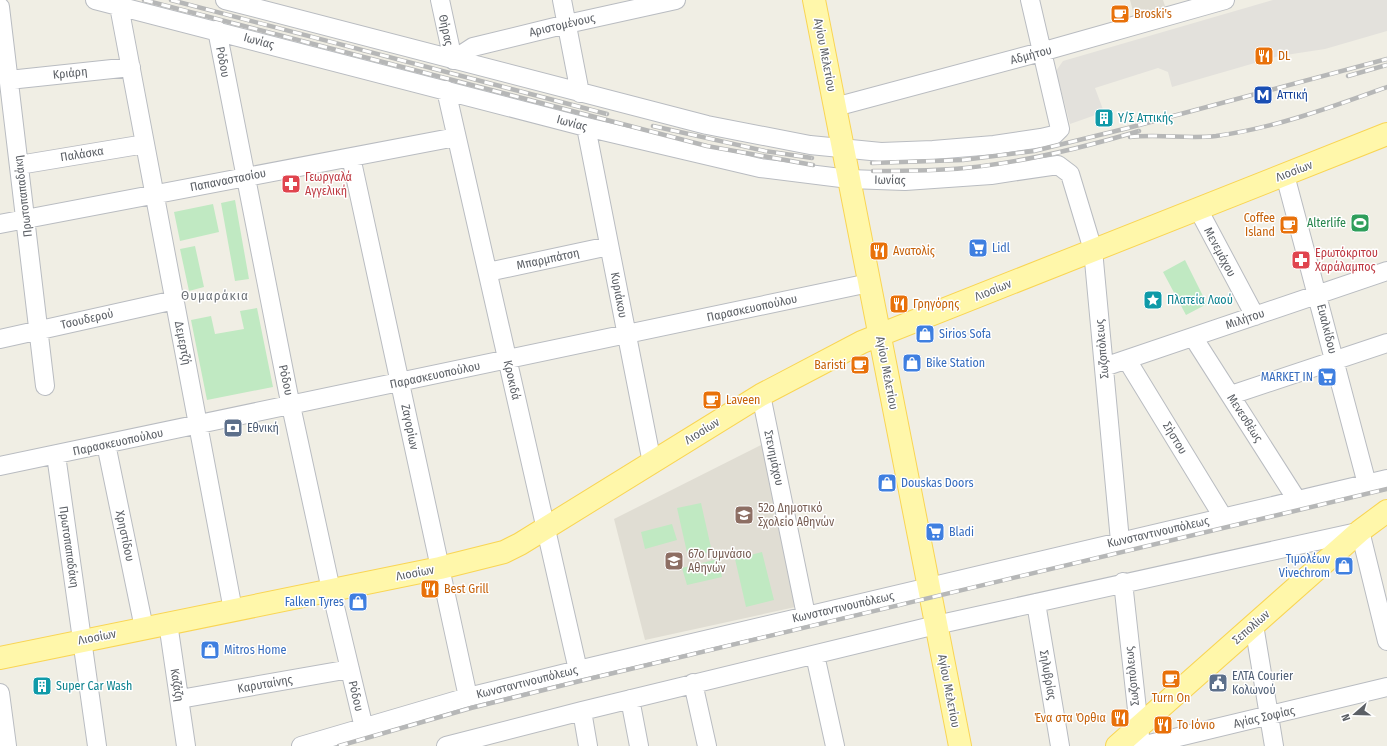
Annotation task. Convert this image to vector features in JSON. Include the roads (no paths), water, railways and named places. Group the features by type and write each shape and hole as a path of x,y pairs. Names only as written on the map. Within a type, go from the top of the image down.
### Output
{"main road":[{"name":"Αγίου Μελετίου","path":"814,0 960,746"},
{"name":"Λιοσίων","path":"0,658 82,640 440,568 504,552 546,529 786,380 880,335 1387,134"},
{"name":"Σεπολίων","path":"1116,746 1139,736 1254,625 1360,531 1387,511"}],"street":[{"name":"Ιωνίας","path":"95,0 217,30 586,127 760,168 849,179 906,181 991,174 1058,166"},
{"path":"225,0 707,125 810,145 882,152 994,145 1054,135 1060,129 1030,0"},
{"name":"Θήρας","path":"440,0 453,60"},
{"path":"562,0 580,93"},
{"name":"Αριστομένους","path":"453,60 473,47 567,24 676,0"},
{"name":"Αδμήτου","path":"835,108 1225,0"},
{"name":"Δεμερτζή","path":"119,6 233,610"},
{"name":"Πρωτοπαπαδάκη","path":"0,7 45,386"},
{"name":"Ρόδου","path":"217,30 291,405 331,590 364,728"},
{"name":"Κριάρη","path":"9,80 131,67"},
{"name":"Κροκιδά","path":"446,90 578,670"},
{"name":"Κυριάκου","path":"586,127 652,463"},
{"name":"Παπαναστασίου","path":"0,224 456,137"},
{"name":"Παλάσκα","path":"19,165 145,144"},
{"name":"Ζαγορίων","path":"351,157 468,697"},
{"name":"Σωζοπόλεως","path":"1058,166 1070,174 1094,250 1120,541"},
{"name":"Ευαλκίδου","path":"1285,175 1367,484"},
{"name":"Μενεμάχου","path":"1198,209 1255,316"},
{"name":"Μπαρμπάτση","path":"488,272 609,246"},
{"name":"Μιλήτου","path":"1104,367 1387,271"},
{"name":"Παρασκευοπούλου","path":"0,466 869,283"},
{"name":"Τσουδερού","path":"0,339 175,300"},
{"name":"Μενεσθέως","path":"1193,337 1297,500"},
{"path":"1231,395 1387,343"},
{"name":"Σήστου","path":"1127,360 1223,517"},
{"name":"Στενημάχου","path":"761,395 806,615"},
{"name":"Χρηστίδου","path":"106,444 144,628"},
{"name":"Πρωτοπαπαδάκη","path":"56,455 98,746"},
{"name":"Κωνσταντινουπόλεως","path":"301,746 468,697 806,615 929,588 1120,541 1387,479"},
{"path":"446,746 479,742 582,711 692,683 816,655 936,625 1387,524"},
{"path":"1360,531 1387,641"},
{"name":"Σωζοπόλεως","path":"1123,582 1139,736"},
{"name":"Σηλυβρίας","path":"1036,603 1060,746"},
{"name":"Καζάζη","path":"168,623 186,746"},
{"path":"1254,625 1274,746"},
{"path":"816,655 835,746"},
{"name":"Καρυταίνης","path":"180,699 350,669"},
{"path":"692,683 707,746"},
{"name":"Αγίας Σοφίας","path":"1139,736 1269,715 1387,687"},
{"path":"0,693 7,746"},
{"path":"630,699 639,746"},
{"path":"582,711 588,746"}],"railway":[{"path":"144,0 707,146 813,165"},
{"path":"171,0 607,114"},
{"path":"872,163 963,160 1034,151 1128,128 1387,59"},
{"path":"1348,76 1387,65"},
{"path":"1130,137 1205,137 1260,128 1303,116 1387,87"},
{"path":"653,126 765,151 812,158"},
{"path":"873,171 942,170 1009,162 1075,149 1139,131"},
{"path":"339,746 471,708 580,681 1387,489"}],"place":[{"name":"Broski's","path":"1120,14"},
{"name":"DL","path":"1264,56"},
{"name":"Αττική","path":"1263,95"},
{"name":"Υ/Σ Αττικής","path":"1104,118"},
{"name":"Γεωργαλά Αγγελική","path":"291,184"},
{"name":"Alterlife","path":"1360,223"},
{"name":"Coffee Island","path":"1289,225"},
{"name":"Lidl","path":"978,248"},
{"name":"Ανατολίς","path":"879,251"},
{"name":"Ερωτόκριτου Χαράλαμπος","path":"1301,260"},
{"name":"Πλατεία Λαού","path":"1153,300"},
{"name":"Γρηγόρης","path":"899,304"},
{"name":"Sirios Sofa","path":"925,334"},
{"name":"Bike Station","path":"912,363"},
{"name":"Baristi","path":"860,365"},
{"name":"MARKET IN","path":"1327,377"},
{"name":"Laveen","path":"712,400"},
{"name":"Εθνική","path":"233,428"},
{"name":"Douskas Doors","path":"887,483"},
{"name":"52ο Δημοτικό Σχολείο Αθηνών","path":"744,515"},
{"name":"Bladi","path":"935,532"},
{"name":"67ο Γυμνάσιο Αθηνών","path":"674,561"},
{"name":"Τιμολέων Vivechrom","path":"1344,566"},
{"name":"Best Grill","path":"430,589"},
{"name":"Falken Tyres","path":"358,602"},
{"name":"Mitros Home","path":"210,650"},
{"name":"Turn On","path":"1171,679"},
{"name":"ΕΛΤΑ Courier Κολωνού","path":"1218,683"},
{"name":"Super Car Wash","path":"42,686"},
{"name":"Ένα στα Όρθια","path":"1120,718"},
{"name":"Το Ιόνιο","path":"1163,725"}],"district":[{"name":"Θυμαράκια","path":"215,295"}]}
